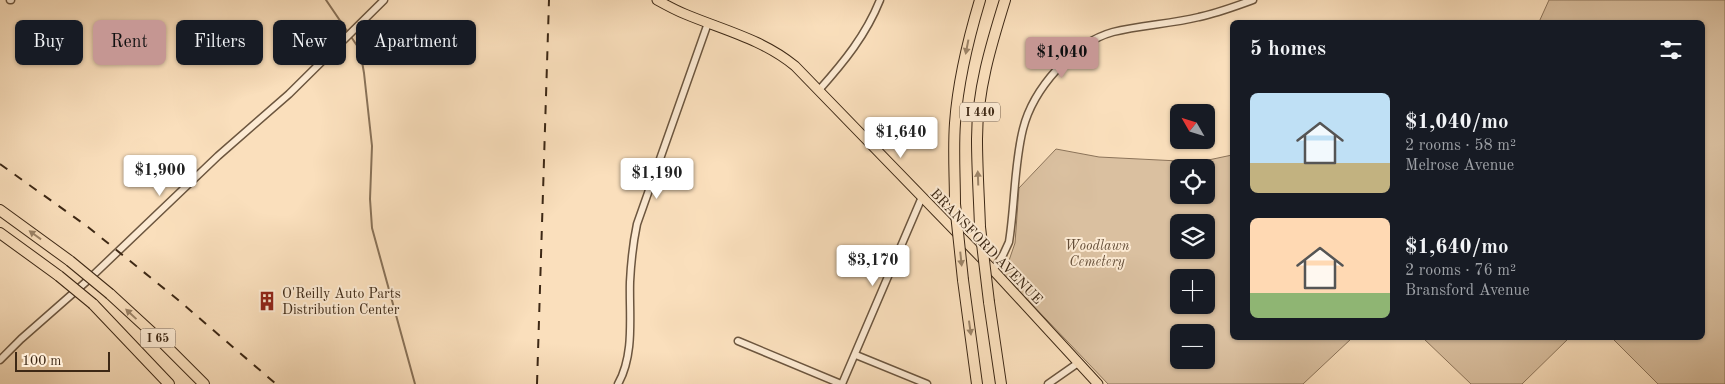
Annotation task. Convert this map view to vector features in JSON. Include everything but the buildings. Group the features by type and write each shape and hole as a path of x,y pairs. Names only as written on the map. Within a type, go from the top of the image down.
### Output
{"highway":[{"name":"I 440","path":"977,384 955,204 955,125 968,38 980,0"},
{"name":"I 440","path":"1001,384 980,227 977,137 982,90 990,46 1005,0"},
{"name":"I 65","path":"0,210 70,261 110,294 204,384"},
{"name":"I 65","path":"0,233 59,276 93,304 169,384"}],"main road":[{"name":"BRANSFORD AVENUE","path":"657,0 684,14 742,35 770,48 794,66 993,270 1098,384"}],"street":[{"path":"0,360 87,281 211,163 289,94 384,0"},
{"path":"819,90 860,41 880,0"},
{"path":"993,270 1009,242 1024,126 1038,95 1054,72 1084,46 1112,33 1199,17 1254,0"},
{"path":"620,381 629,351 632,250 637,224 708,23"},
{"path":"738,341 842,384 922,197"},
{"path":"856,355 927,384"},
{"path":"1048,384 1078,363"}],"green space":[{"path":"1549,0 1725,0 1725,384 1658,384 1614,340 1705,340 1705,20 1540,20"},
{"name":"Woodlawn Cemetery","path":"1056,149 1099,157 1170,161 1170,204 1215,204 1215,159 1213,159 1230,155 1230,340 1350,340 1303,384 1108,384 1004,275 1015,243 1019,188"},
{"path":"1425,340 1567,340 1522,384 1471,384"}],"waterway":[{"path":"326,0 360,50 372,146 370,199 372,228 415,384"}],"railway":[{"path":"537,384 549,0"},
{"path":"0,164 88,227 177,299 276,384"}],"place":[{"name":"O'Reilly Auto Parts Distribution Center","path":"267,301"}]}
